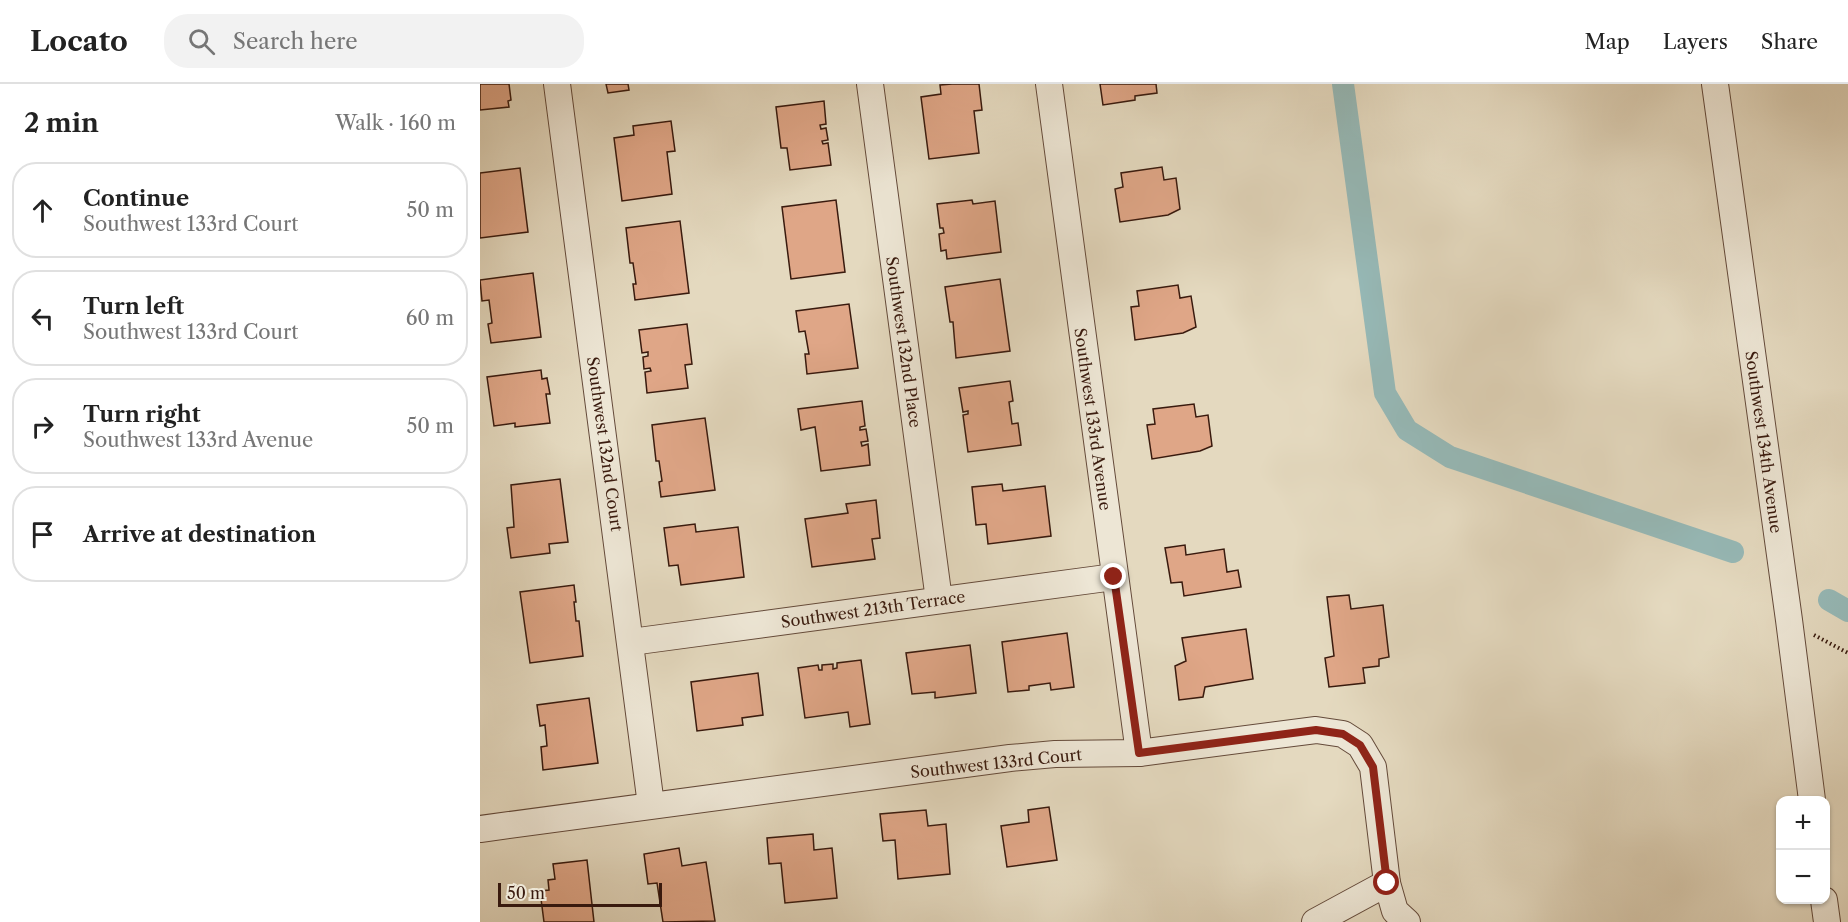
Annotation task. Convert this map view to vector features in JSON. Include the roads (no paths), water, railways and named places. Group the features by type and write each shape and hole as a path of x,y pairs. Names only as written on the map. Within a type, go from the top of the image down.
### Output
{"street":[{"name":"Southwest 132nd Court","path":"557,84 651,805"},
{"name":"Southwest 132nd Place","path":"870,84 939,600"},
{"name":"Southwest 133rd Avenue","path":"1049,84 1139,753"},
{"name":"Southwest 134th Avenue","path":"1714,84 1811,796"},
{"name":"Southwest 213th Terrace","path":"631,642 1114,577"},
{"name":"Southwest 133rd Court","path":"480,829 1010,758 1055,754 1139,753 1316,730 1343,734 1360,745 1373,767 1387,883 1395,911 1407,922"},
{"path":"1315,922 1387,883"},
{"path":"1825,904 1827,922"}],"waterway":[{"path":"1343,84 1385,393 1407,430 1450,457 1733,552"},
{"path":"1829,600 1848,611"}]}
